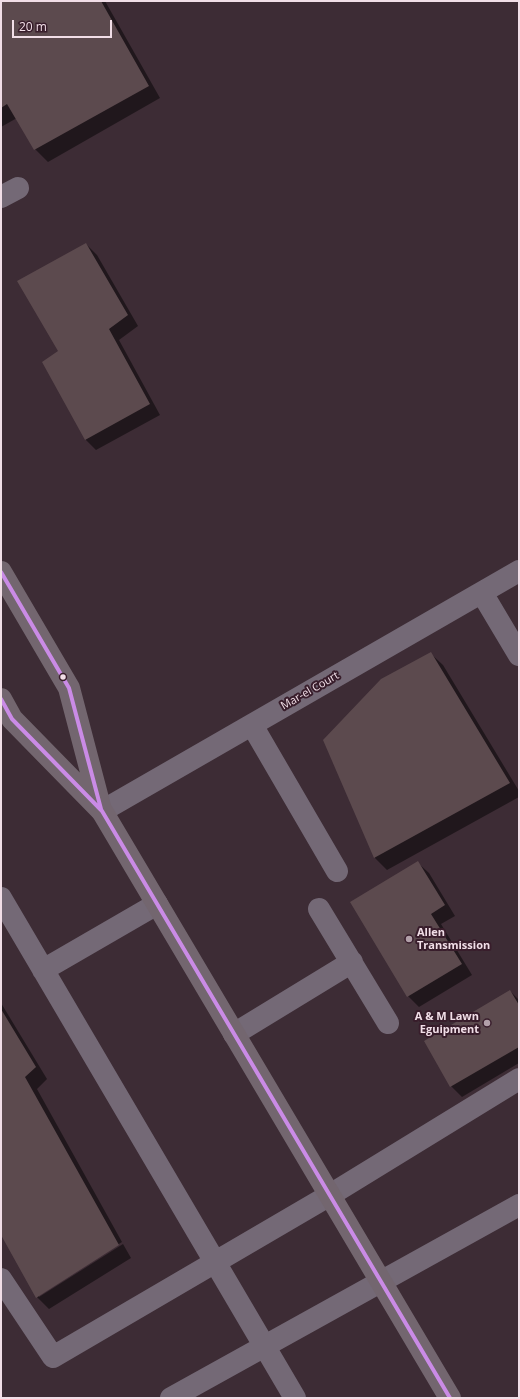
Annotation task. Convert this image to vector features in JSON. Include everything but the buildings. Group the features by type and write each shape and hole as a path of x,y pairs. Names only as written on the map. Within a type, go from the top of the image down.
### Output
{"highway":[{"path":"1,572 69,688 102,811 450,1398"},
{"path":"1,699 7,722 102,811"}],"street":[{"name":"Mar-el Court","path":"102,811 519,571"},
{"path":"482,593 519,655"},
{"path":"252,725 336,871"},
{"path":"1,898 295,1398"},
{"path":"43,970 157,904"},
{"path":"319,909 388,1023"},
{"path":"234,1034 352,962"},
{"path":"1,1279 53,1357 330,1195 519,1079"},
{"path":"171,1398 264,1345 519,1206"}],"transit line":[{"path":"1,572 69,688 101,809"},
{"path":"1,699 12,719 102,811 450,1398"}],"place":[{"name":"Allen Transmission","path":"409,939"},
{"name":"A & M Lawn Eguipment","path":"487,1023"}]}
